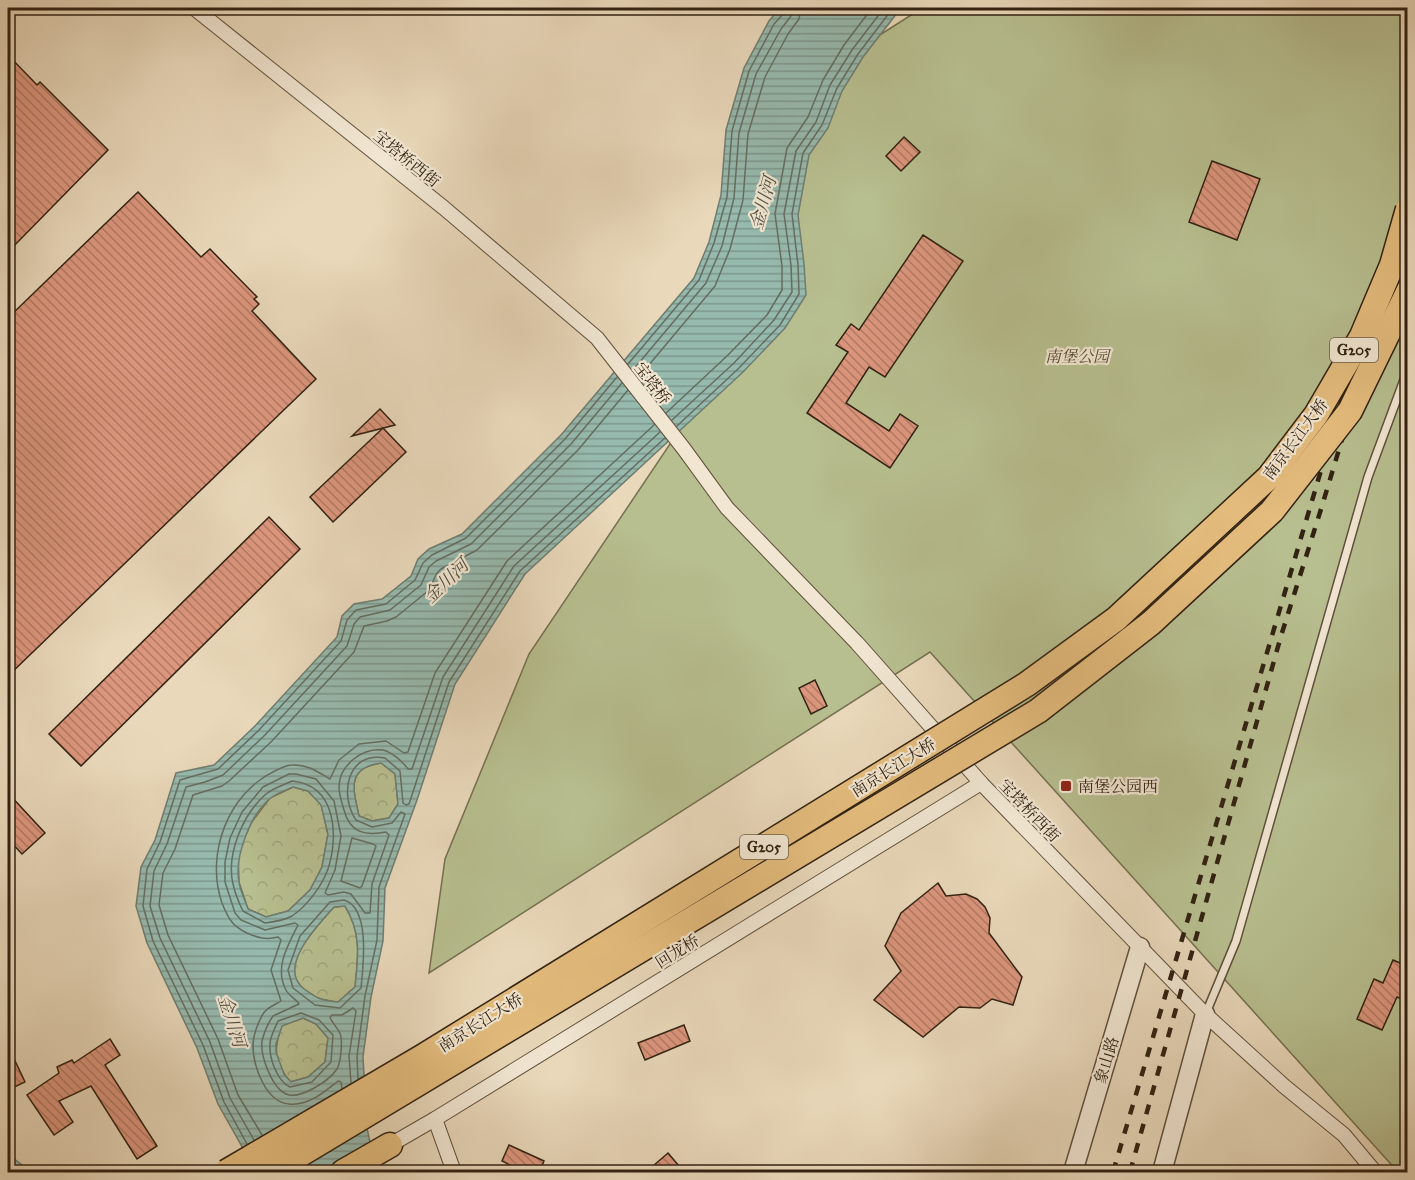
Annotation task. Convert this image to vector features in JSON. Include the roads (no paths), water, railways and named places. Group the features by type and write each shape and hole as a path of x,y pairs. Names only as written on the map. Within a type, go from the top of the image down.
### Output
{"highway":[{"name":"南京长江大桥","path":"226,1173 422,1058 1027,684 1116,619 1269,477 1316,415 1362,336 1392,265 1407,209"},
{"name":"南京长江大桥","path":"271,1173 1038,711 1151,623 1272,511 1350,411 1407,292"},
{"path":"343,1173 390,1145"}],"street":[{"name":"宝塔桥西街","path":"194,8 444,208 597,338"},
{"name":"宝塔桥","path":"597,338 684,449"},
{"name":"宝塔桥西街","path":"684,449 727,508 857,643 981,783 1205,1014 1284,1086 1344,1136 1375,1173"},
{"name":"回龙桥","path":"390,1145 981,783"},
{"name":"象山路","path":"1073,1173 1140,947"},
{"path":"1162,1173 1205,1014"},
{"path":"435,1119 454,1173"}],"lane":[{"path":"1205,1014 1236,941 1368,477 1407,369"}],"water":[{"name":"金川河","path":"780,8 901,8 863,57 842,91 828,128 809,155 798,215 806,295 785,328 743,372 525,574 455,684 385,888 383,941 371,997 363,1057 367,1128 376,1172 260,1172 254,1168 218,1104 197,1048 147,943 136,906 141,867 155,840 176,773 214,765 255,726 337,637 342,616 354,604 382,599 411,576 418,559 429,549 462,534 561,435 694,278 709,242 721,195 726,130 744,68 769,21","holes":["381,763 395,774 398,804 389,818 372,821 359,816 354,789 355,781 357,775 370,766","293,787 308,791 321,805 328,834 322,867 310,890 288,911 266,917 248,909 240,885 239,860 246,836 257,813 264,804 279,793","345,906 354,926 358,946 355,987 338,1002 327,1001 304,989 297,980 295,969 303,946 334,907","303,1018 316,1024 328,1038 325,1062 308,1077 291,1082 284,1074 276,1052 282,1026"]},
{"path":"8,1154 31,1172 8,1172"}],"railway":[{"path":"1113,1172 1408,177"},
{"path":"1130,1172 1281,636 1408,220"}],"place":[{"name":"南堡公园西","path":"1066,786"}],"park label":[{"name":"南堡公园","path":"1077,356"}]}
